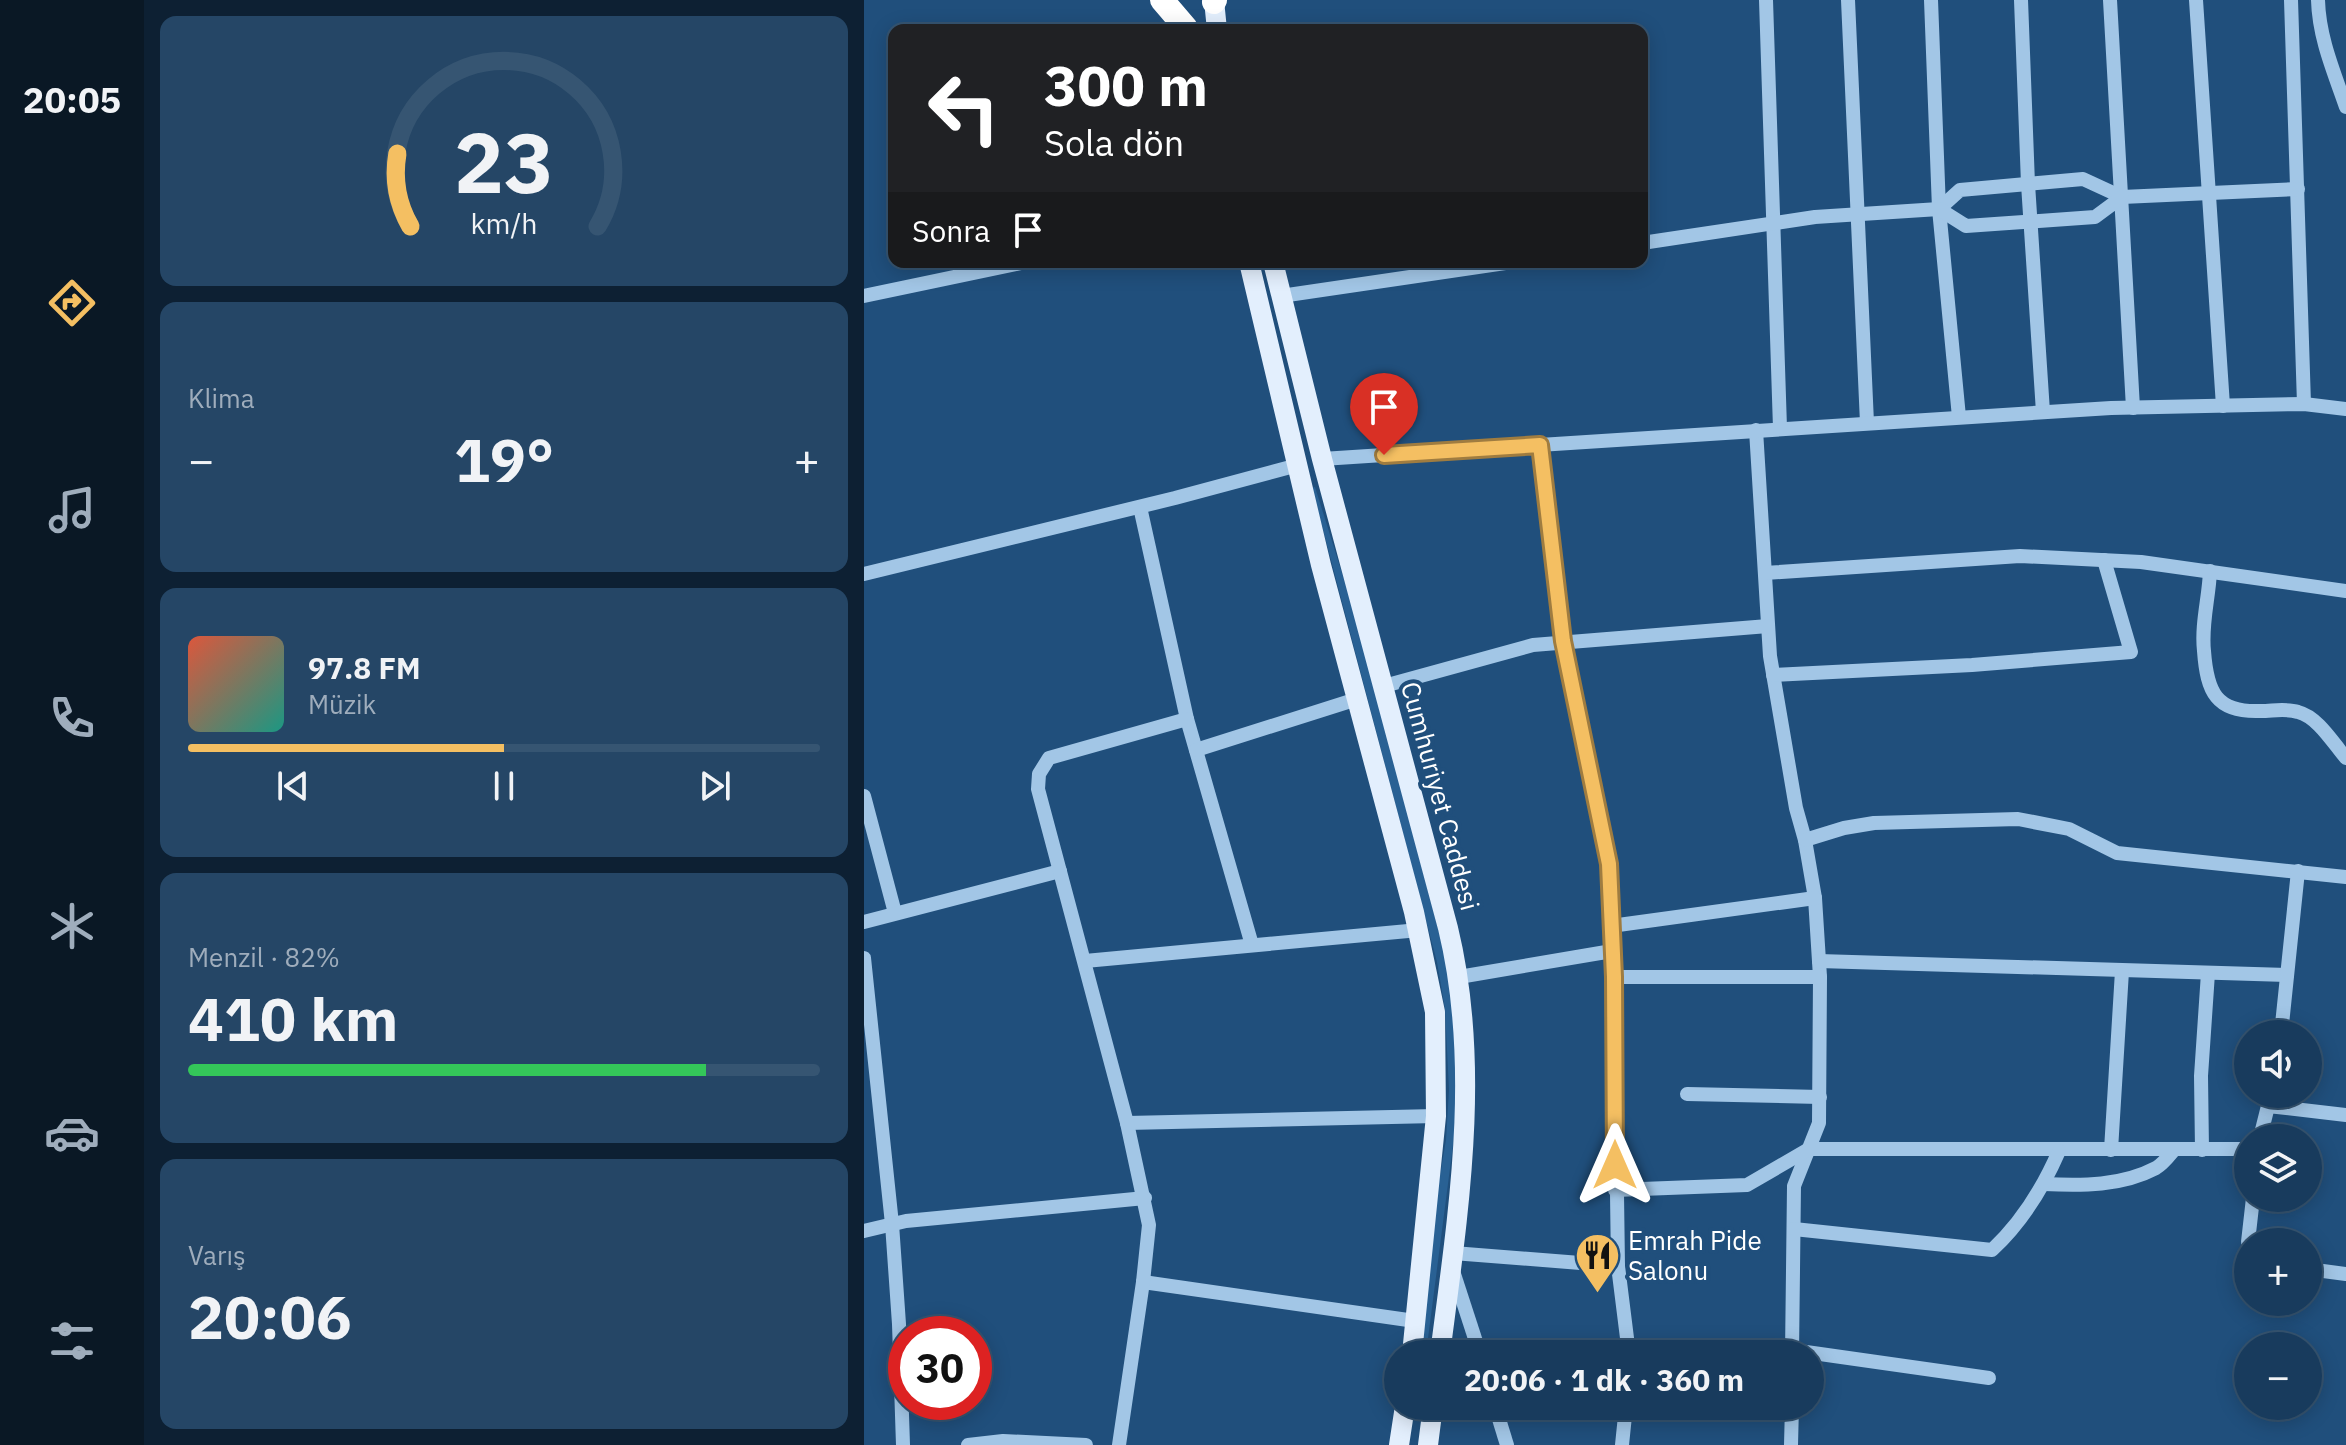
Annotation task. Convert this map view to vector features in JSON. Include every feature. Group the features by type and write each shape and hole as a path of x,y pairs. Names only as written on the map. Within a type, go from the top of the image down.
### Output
{"highway":[{"path":"1162,0 1182,24"}],"main road":[{"path":"1174,0 1184,24"},
{"path":"1214,1 1216,24"},
{"path":"1250,268 1357,699 1419,930 1435,1012 1436,1116 1413,1340"},
{"name":"Cumhuriyet Caddesi","path":"1274,268 1459,977 1466,1095 1442,1340"},
{"path":"1298,465 1322,459"},
{"path":"1399,1445 1403,1420"},
{"path":"1428,1445 1431,1420"}],"street":[{"path":"1766,0 1780,428"},
{"path":"1848,0 1867,423"},
{"path":"1931,0 1939,209 1959,417"},
{"path":"2021,0 2030,222 2043,412"},
{"path":"2110,0 2133,408"},
{"path":"2196,0 2223,406"},
{"path":"2304,404 2292,4 2318,3 2317,14 2324,44 2346,107"},
{"path":"1939,209 1960,190 2083,179 2122,197 2298,189"},
{"path":"1648,242 1774,223 1939,209 1966,226 2095,217 2122,197"},
{"path":"864,296 997,268"},
{"path":"1281,296 1471,268"},
{"path":"1322,459 2043,412 2304,404 2346,409"},
{"path":"1756,430 1773,675 1815,898 1820,969 1819,1123 1794,1186 1792,1340"},
{"path":"1540,445 1563,641 1609,864 1614,977 1615,1190 1618,1266 1627,1340"},
{"path":"864,574 1298,465"},
{"path":"1140,507 1187,719 1252,945"},
{"path":"1765,573 2020,556 2141,562 2346,591"},
{"path":"1773,675 1972,665 2131,652 2104,560"},
{"path":"2210,571 2203,648 2212,692 2223,705 2240,712 2300,712 2312,719 2346,758"},
{"path":"1384,686 1533,645 1768,626"},
{"path":"1196,750 1357,699"},
{"path":"1119,1445 1149,1225 1127,1123 1038,789 1039,774 1049,758 1187,719"},
{"path":"864,796 895,913"},
{"path":"1805,840 1874,823 2018,819 2069,829 2117,853 2346,877"},
{"path":"864,922 1060,871"},
{"path":"2282,1020 2298,871"},
{"path":"1611,926 1815,898"},
{"path":"1085,961 1419,930"},
{"path":"1459,977 1612,951"},
{"path":"864,958 871,1095 892,1224 903,1445"},
{"path":"1614,977 1820,969 2287,975"},
{"path":"2111,1150 2122,971"},
{"path":"2202,1150 2201,1076 2208,973"},
{"path":"1687,1094 1820,1097"},
{"path":"2311,1108 2346,1115"},
{"path":"1127,1123 1436,1116"},
{"path":"1615,1190 1747,1185 1809,1149 2234,1149"},
{"path":"2044,1184 2077,1186 2115,1182 2159,1167 2174,1150"},
{"path":"1794,1229 1992,1250 2008,1235 2044,1184 2059,1151"},
{"path":"864,1231 892,1224 1145,1198"},
{"path":"1476,1340 1452,1260 1618,1266"},
{"path":"2322,1271 2346,1274"},
{"path":"1143,1282 1415,1321"},
{"path":"1824,1356 1989,1378"},
{"path":"1499,1420 1507,1445"},
{"path":"1622,1445 1625,1420"},
{"path":"1791,1445 1792,1420"},
{"path":"968,1445 1003,1441 1086,1445"}],"shaded area":[{"path":"1315,487 1352,605 1445,955 1455,1015 1457,1114 1428,1340 1421,1340 1434,1211 1446,1140 1449,1090 1445,1009 1437,962 1312,488"}],"place":[{"name":"Emrah Pide Salonu","path":"1597,1295"}],"route":[{"path":"1384,455 1540,445 1563,641 1609,864 1614,977 1615,1165"}]}
